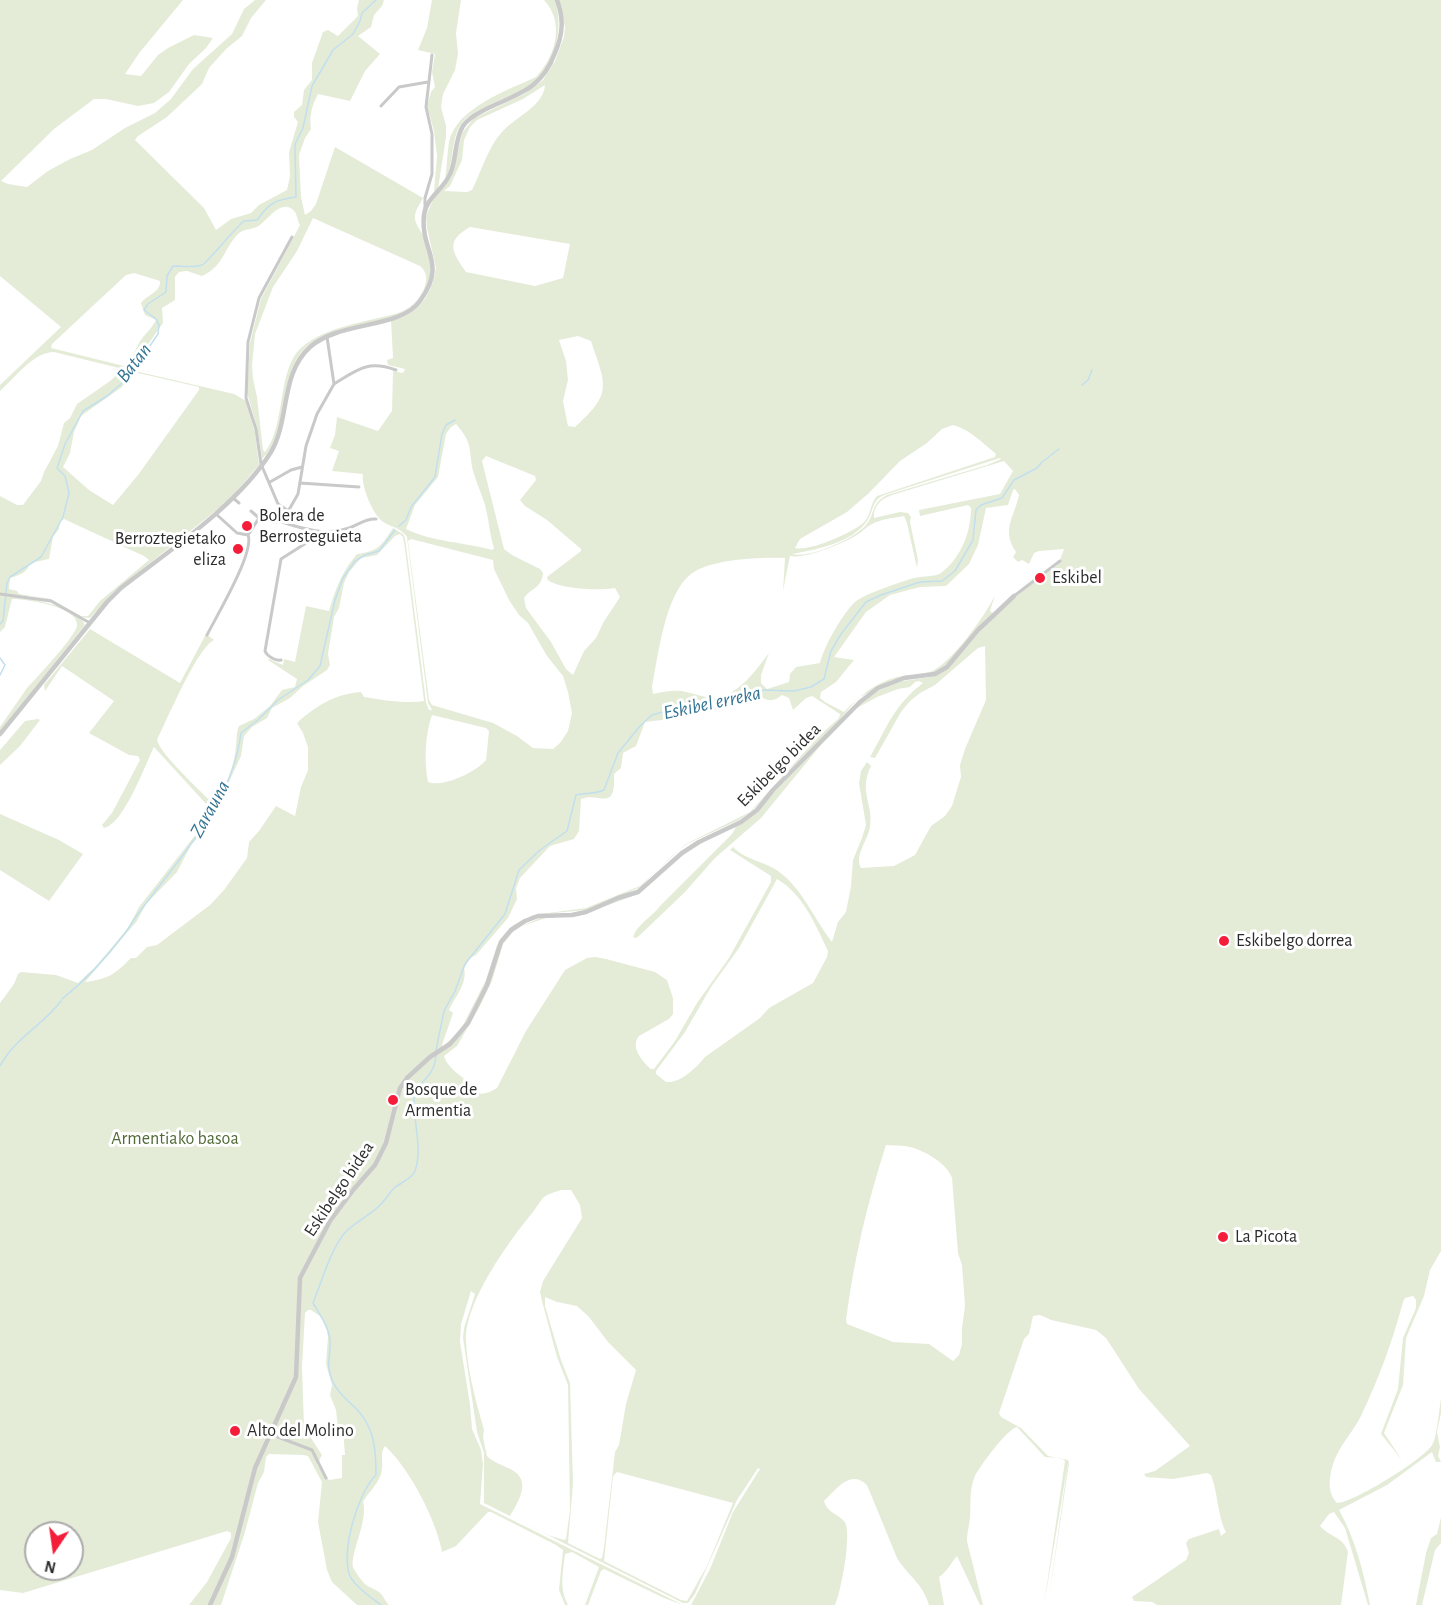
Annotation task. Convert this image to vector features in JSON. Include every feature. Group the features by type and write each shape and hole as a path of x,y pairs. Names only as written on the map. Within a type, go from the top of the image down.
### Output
{"street":[{"path":"425,210 450,175 459,135 468,120 534,85 547,72 562,31 557,0"},
{"path":"0,734 121,588 216,514 233,498 261,464 278,436 296,366 310,347 327,337 351,328 406,314 418,304 431,283 434,269 424,224 425,198 431,181 433,154 432,134 426,107 432,55"},
{"path":"381,106 399,87 428,82"},
{"path":"287,510 278,504 261,464 256,429 246,398 248,342 259,298 292,237"},
{"path":"327,337 334,384"},
{"path":"282,522 298,494 306,446 317,414 334,384 363,367 383,365 396,370"},
{"path":"270,483 291,470 302,467"},
{"path":"300,483 359,487"},
{"path":"233,498 239,503"},
{"path":"251,511 259,518 318,532 347,529 376,519"},
{"path":"216,514 237,533 248,535"},
{"path":"248,535 259,518"},
{"path":"281,660 277,661 265,651 281,560 314,538 318,532"},
{"path":"207,635 246,559 250,539 248,535"},
{"path":"1014,596 1060,561"},
{"path":"1,594 51,601 90,623"},
{"name":"Eskibelgo bidea","path":"210,1605 232,1557 255,1468 296,1377 300,1278 330,1221 378,1160 386,1143 400,1088 422,1063 450,1044 468,1023 487,986 501,942 511,930 538,916 572,915 586,912 638,892 682,853 699,842 741,822 757,810 773,790 860,702 878,688 904,678 935,674 947,667 978,630 1014,596"},
{"path":"270,1434 312,1450 326,1478"}],"green space":[{"path":"0,0 183,0 125,74 141,76 158,55 194,35 213,38 189,64 169,92 154,103 138,106 106,99 94,99 54,129 1,181 27,187 48,171 92,150 125,128 155,113 171,99 193,69 232,34 244,9 255,0 266,0 251,18 242,36 226,49 209,68 202,84 167,117 135,140 204,208 216,230 231,219 251,213 259,205 287,190 290,176 289,152 298,122 294,117 294,112 302,105 304,90 312,80 312,63 323,32 328,30 338,36 358,16 359,0 384,0 374,15 371,27 358,36 380,54 365,71 350,101 318,94 314,102 311,129 299,155 301,197 305,215 316,204 335,147 423,198 416,210 415,219 425,239 430,257 431,270 426,288 416,303 411,306 424,290 426,283 424,271 420,266 313,218 297,251 273,287 255,334 253,379 265,452 276,428 288,369 293,357 301,348 328,332 395,314 407,308 402,312 385,319 331,333 314,341 301,353 289,378 276,436 262,459 257,427 247,393 250,343 261,299 300,225 296,213 290,208 281,208 258,227 240,232 215,267 202,276 187,271 179,272 175,277 175,300 162,308 163,323 149,343 143,360 135,371 234,394 246,401 255,432 259,465 228,501 116,590 90,618 80,616 46,599 0,593 0,496 17,505 23,505 41,481 58,446 64,423 70,418 77,404 121,371 119,368 54,352 46,353 32,361 0,391 0,385 61,327 0,276","holes":["134,273 160,281 158,288 141,303 145,315 156,320 140,341 127,364 124,366 51,348 52,344 126,275","138,373 199,387 199,390 138,475 113,505 89,490 63,467 70,453 74,432 81,416 122,387 130,375","64,519 149,560 100,601 88,616 81,616 51,599 19,594 9,589 10,578 23,573 30,563 49,559 53,537 59,529 60,522"]},
{"path":"432,0 461,0 456,33 458,54 455,70 443,94 441,107 446,126 446,137 438,189 434,192 437,156 434,131 427,106 435,87 432,72 435,54 418,50 427,28"},
{"name":"Armentiako basoa","path":"544,0 1441,0 1441,1251 1430,1270 1424,1296 1406,1338 1403,1385 1384,1433 1402,1460 1381,1434 1398,1389 1403,1338 1416,1308 1416,1300 1413,1296 1405,1298 1403,1302 1374,1388 1361,1416 1336,1457 1330,1479 1330,1490 1337,1503 1345,1501 1403,1470 1426,1452 1435,1436 1441,1399 1437,1432 1440,1447 1438,1456 1441,1462 1436,1462 1432,1452 1387,1485 1339,1510 1358,1556 1370,1605 1368,1605 1345,1528 1334,1512 1329,1514 1320,1526 1343,1543 1348,1552 1341,1605 1157,1605 1152,1602 1134,1601 1132,1597 1186,1560 1189,1553 1186,1543 1189,1539 1219,1529 1221,1536 1226,1532 1211,1475 1207,1473 1173,1479 1146,1477 1144,1474 1155,1471 1190,1446 1139,1389 1106,1338 1096,1330 1051,1320 1040,1315 1033,1316 1029,1334 1024,1339 999,1413 1001,1417 1021,1428 1048,1456 1057,1458 1045,1457 1017,1427 1001,1441 975,1476 971,1492 967,1541 983,1605 980,1605 957,1556 939,1577 944,1605 929,1605 923,1590 897,1558 867,1485 855,1479 844,1482 824,1501 830,1510 844,1521 847,1536 845,1562 835,1605 691,1605 710,1569 733,1512 760,1469 758,1468 737,1500 695,1594 688,1603 683,1603 484,1503 484,1453 477,1432 463,1338 475,1294 471,1291 461,1324 460,1342 472,1429 481,1450 483,1464 480,1504 683,1605 604,1569 601,1571 588,1605 585,1605 599,1567 572,1552 565,1554 563,1586 568,1605 565,1605 559,1590 563,1550 491,1512 488,1512 456,1546 442,1552 434,1525 420,1495 403,1467 385,1446 379,1478 363,1502 363,1520 353,1564 364,1583 379,1592 389,1605 357,1605 332,1582 327,1570 318,1522 322,1482 308,1456 303,1455 269,1454 266,1457 264,1472 258,1483 221,1605 189,1605 207,1582 231,1538 231,1533 227,1531 84,1574 84,1521 24,1521 24,1581 62,1581 23,1593 0,1590 0,1003 21,972 56,975 78,983 96,966 128,928 139,907 203,825 210,812 208,806 154,747 126,805 112,824 104,828 102,825 112,813 140,760 138,756 129,755 89,733 114,701 62,666 45,691 44,685 90,629 180,683 206,634 214,640 199,656 191,670 157,740 173,763 211,802 221,792 229,777 239,726 254,719 270,706 282,690 295,687 297,679 268,660 283,665 284,659 295,662 306,606 329,611 340,581 351,561 357,554 379,547 393,528 405,538 426,702 429,710 432,710 428,703 407,537 401,531 382,521 376,514 365,490 363,474 332,471 339,451 330,448 335,435 337,417 378,431 392,411 393,371 403,373 405,369 388,365 387,360 393,358 391,321 401,318 422,302 431,287 436,268 426,216 433,200 451,178 462,133 474,118 524,94 543,80 555,61 564,37 565,27 561,8 557,7 559,26 557,38 547,67 534,82 478,111 462,123 458,129 445,180 449,142 454,130 472,110 498,94 536,77 543,69 553,49 556,28 554,18","holes":["545,85 540,99 497,138 472,190 467,192 444,191 450,186 462,160 464,140 470,127 477,120 523,99","470,227 570,244 563,278 535,286 466,272 453,247 457,237","578,336 591,341 603,379 601,397 596,406 575,427 568,426 563,401 568,380 566,361 559,340","456,424 468,442 473,471 486,508 494,548 492,550 437,539 406,529 415,505 438,477 446,434","953,425 970,433 996,454 995,457 877,496 867,518 860,525 820,544 795,548 800,539 847,512 900,461 927,443 942,429","486,456 535,476 536,480 520,500 581,549 547,577 548,580 580,588 615,588 620,597 596,638 584,651 573,675 566,669 551,642 526,608 524,598 541,582 543,573 540,569 504,549 482,461","1000,458 1001,459 887,495 878,502 866,525 852,536 820,551 800,555 792,554 832,544 852,535 867,521 880,497","1004,461 1013,471 1000,494 919,510 920,516 968,505 971,508 967,535 954,560 941,573 892,585 854,603 834,631 820,663 796,667 790,674 789,682 767,689 761,683 761,675 769,653 746,681 731,693 723,696 711,698 678,691 653,694 657,659 669,610 682,583 699,569 736,560 785,558 783,591 790,556 824,550 851,539 876,522 904,516 917,568 918,560 911,517 908,513 900,512 874,518 876,507 884,499","1015,489 1019,495 1009,530 1009,537 1016,552 1013,557 1018,562 1022,560 1029,564 1034,553 1064,549 1058,565 1029,585 989,621 948,668 931,677 896,682 859,700 838,726 753,814 686,848 636,893 608,902 585,913 542,917 513,930 500,947 488,987 465,1029 451,1045 438,1053 437,1051 450,1043 465,1024 487,980 499,943 486,980 463,1025 456,1035 443,1046 453,1013 449,1010 463,984 464,968 470,958 476,955 508,918 517,899 516,888 520,878 550,846 574,839 579,831 581,799 605,798 612,794 614,774 621,768 623,753 636,746 645,722 678,718 696,710 706,712 745,702 753,690 767,700 774,700 782,695 789,698 793,710 806,698 812,696 840,714 839,718 819,736 750,812 686,844 679,850 739,820 753,810 788,771 836,724 856,700 844,712 820,698 821,692 836,682 854,660 834,657 866,612 890,595 920,587 946,586 969,564 978,545 986,508 1008,505","400,534 403,537 424,701 394,701 364,697 361,692 351,693 318,706 304,717 297,723 308,747 308,770 301,787 295,816 276,806 249,842 247,858 210,905 157,945 147,947 136,958 131,958 111,975 85,982 137,921 146,904 177,872 191,845 208,827 241,756 244,736 252,727 267,718 272,708 290,698 327,670 330,665 328,654 334,617 339,608 344,583 349,572 361,558 377,555 395,536","411,539 493,560 494,569 509,600 519,615 528,623 547,656 563,676 572,713 568,731 560,743 553,749 533,748 493,723 432,705 429,700 408,541","985,646 986,700 965,749 960,765 961,777 952,806 945,816 931,826 915,855 894,866 861,868 859,863 871,819 866,791 867,775 871,766 867,762 861,771 859,783 866,825 853,860 846,912 838,922 832,942 787,878 773,868 738,852 733,847 730,850 771,876 771,882 729,958 654,1069 651,1069 641,1058 636,1045 639,1036 669,1019 673,1014 673,998 667,980 655,972 595,957 587,958 565,970 526,1031 497,1088 483,1094 474,1092 472,1087 449,1065 444,1056 457,1046 479,1008 492,981 503,944 514,931 546,918 582,915 638,894 689,849 711,836 736,827 732,834 641,924 633,937 636,938 685,892 715,858 761,818 821,745 857,708 877,697 910,687 915,682 923,683 913,691 892,717 870,757 875,758 901,712 920,693 935,685 978,648","432,715 486,728 489,731 486,760 467,774 450,781 428,782 426,757","777,879 801,901 828,951 813,983 769,1008 760,1018 705,1057 683,1077 666,1082 656,1074 656,1071 685,1032 711,987 739,948","886,1145 907,1146 922,1151 935,1158 952,1178 965,1306 962,1344 959,1355 953,1361 929,1344 893,1342 847,1324 857,1253","561,1190 571,1190 580,1205 582,1218 543,1281 540,1292 557,1357 568,1385 570,1510 564,1540 548,1535 510,1516 522,1492 521,1480 512,1470 487,1456 484,1430 470,1374 466,1340 468,1325 480,1290 501,1255 541,1200","545,1297 577,1306 636,1370 626,1404 619,1445 615,1452 604,1547 600,1559 568,1543 573,1484 570,1383 545,1306","311,1310 321,1317 327,1330 326,1364 332,1385 330,1395 336,1410 338,1429 343,1430 345,1455 342,1455 342,1478 329,1480 317,1465 322,1455 304,1427 302,1367 305,1313","617,1472 733,1503 707,1566 687,1601 604,1561 613,1476"]},
{"path":"0,595 34,600 60,607 71,611 85,625 0,731 0,727 27,688 63,648 77,626 76,619 61,609 39,602 12,599 5,627 0,632"},
{"path":"995,595 990,611 994,614 976,631 952,660 939,670 928,675 892,680 860,697 882,683 897,677 922,674 938,668 967,638"},
{"path":"40,720 20,746 0,765 0,750 25,721"},
{"path":"0,814 59,840 83,854 49,901 0,870"},
{"path":"658,869 639,888 585,910 543,914 528,918 533,915 586,908 640,886"},
{"path":"1062,1459 1068,1460 1069,1463 1048,1605 1068,1462 1044,1605 1065,1461"},
{"path":"1441,1517 1441,1543 1435,1550 1422,1605 1416,1605 1426,1553 1431,1538 1437,1534"}],"waterway":[{"name":"Batan","path":"0,624 3,621 7,583 10,577 41,557 63,517 69,493 65,476 57,468 65,444 83,411 107,396 128,378 158,334 159,325 156,319 144,310 148,304 166,292 167,276 173,266 202,265 244,221 257,220 274,203 296,197 295,144 303,128 312,86 333,50 353,34 362,13 376,0"},
{"path":"1082,385 1088,380 1092,370"},
{"name":"Zarauna","path":"399,526 406,520 411,507 435,477 442,434 446,425 455,420"},
{"name":"Eskibel erreka","path":"436,1050 444,1011 455,991 465,964 505,914 519,870 540,850 567,831 576,795 604,790 618,753 640,726 652,715 680,707 729,701 759,690 794,691 811,687 824,679 831,651 866,602 920,582 942,581 955,571 973,540 976,510 981,505 1002,498 1014,480 1037,468 1059,449"},
{"name":"Zarauna","path":"62,999 111,951 203,828 227,783 236,758 241,733 278,700 308,680 320,666 335,600 343,578 355,561 379,551 395,530"},
{"name":"Batan","path":"0,658 5,665 0,675"},
{"name":"Zarauna","path":"0,1066 13,1048 61,1001"},
{"name":"Eskibel erreka","path":"381,1605 364,1592 350,1576 347,1553 357,1508 369,1483 376,1475 374,1442 365,1420 338,1391 333,1382 329,1366 328,1331 313,1303 330,1259 343,1235 378,1208 394,1188 409,1179 415,1171 418,1153 415,1092 429,1075 435,1063 436,1054"}],"place":[{"name":"Bolera de Berrosteguieta","path":"247,526"},
{"name":"Berroztegietako eliza","path":"238,549"},
{"name":"Eskibel","path":"1040,578"},
{"name":"Eskibelgo dorrea","path":"1224,941"},
{"name":"Bosque de Armentia","path":"393,1100"},
{"name":"La Picota","path":"1223,1237"},
{"name":"Alto del Molino","path":"235,1431"}]}
